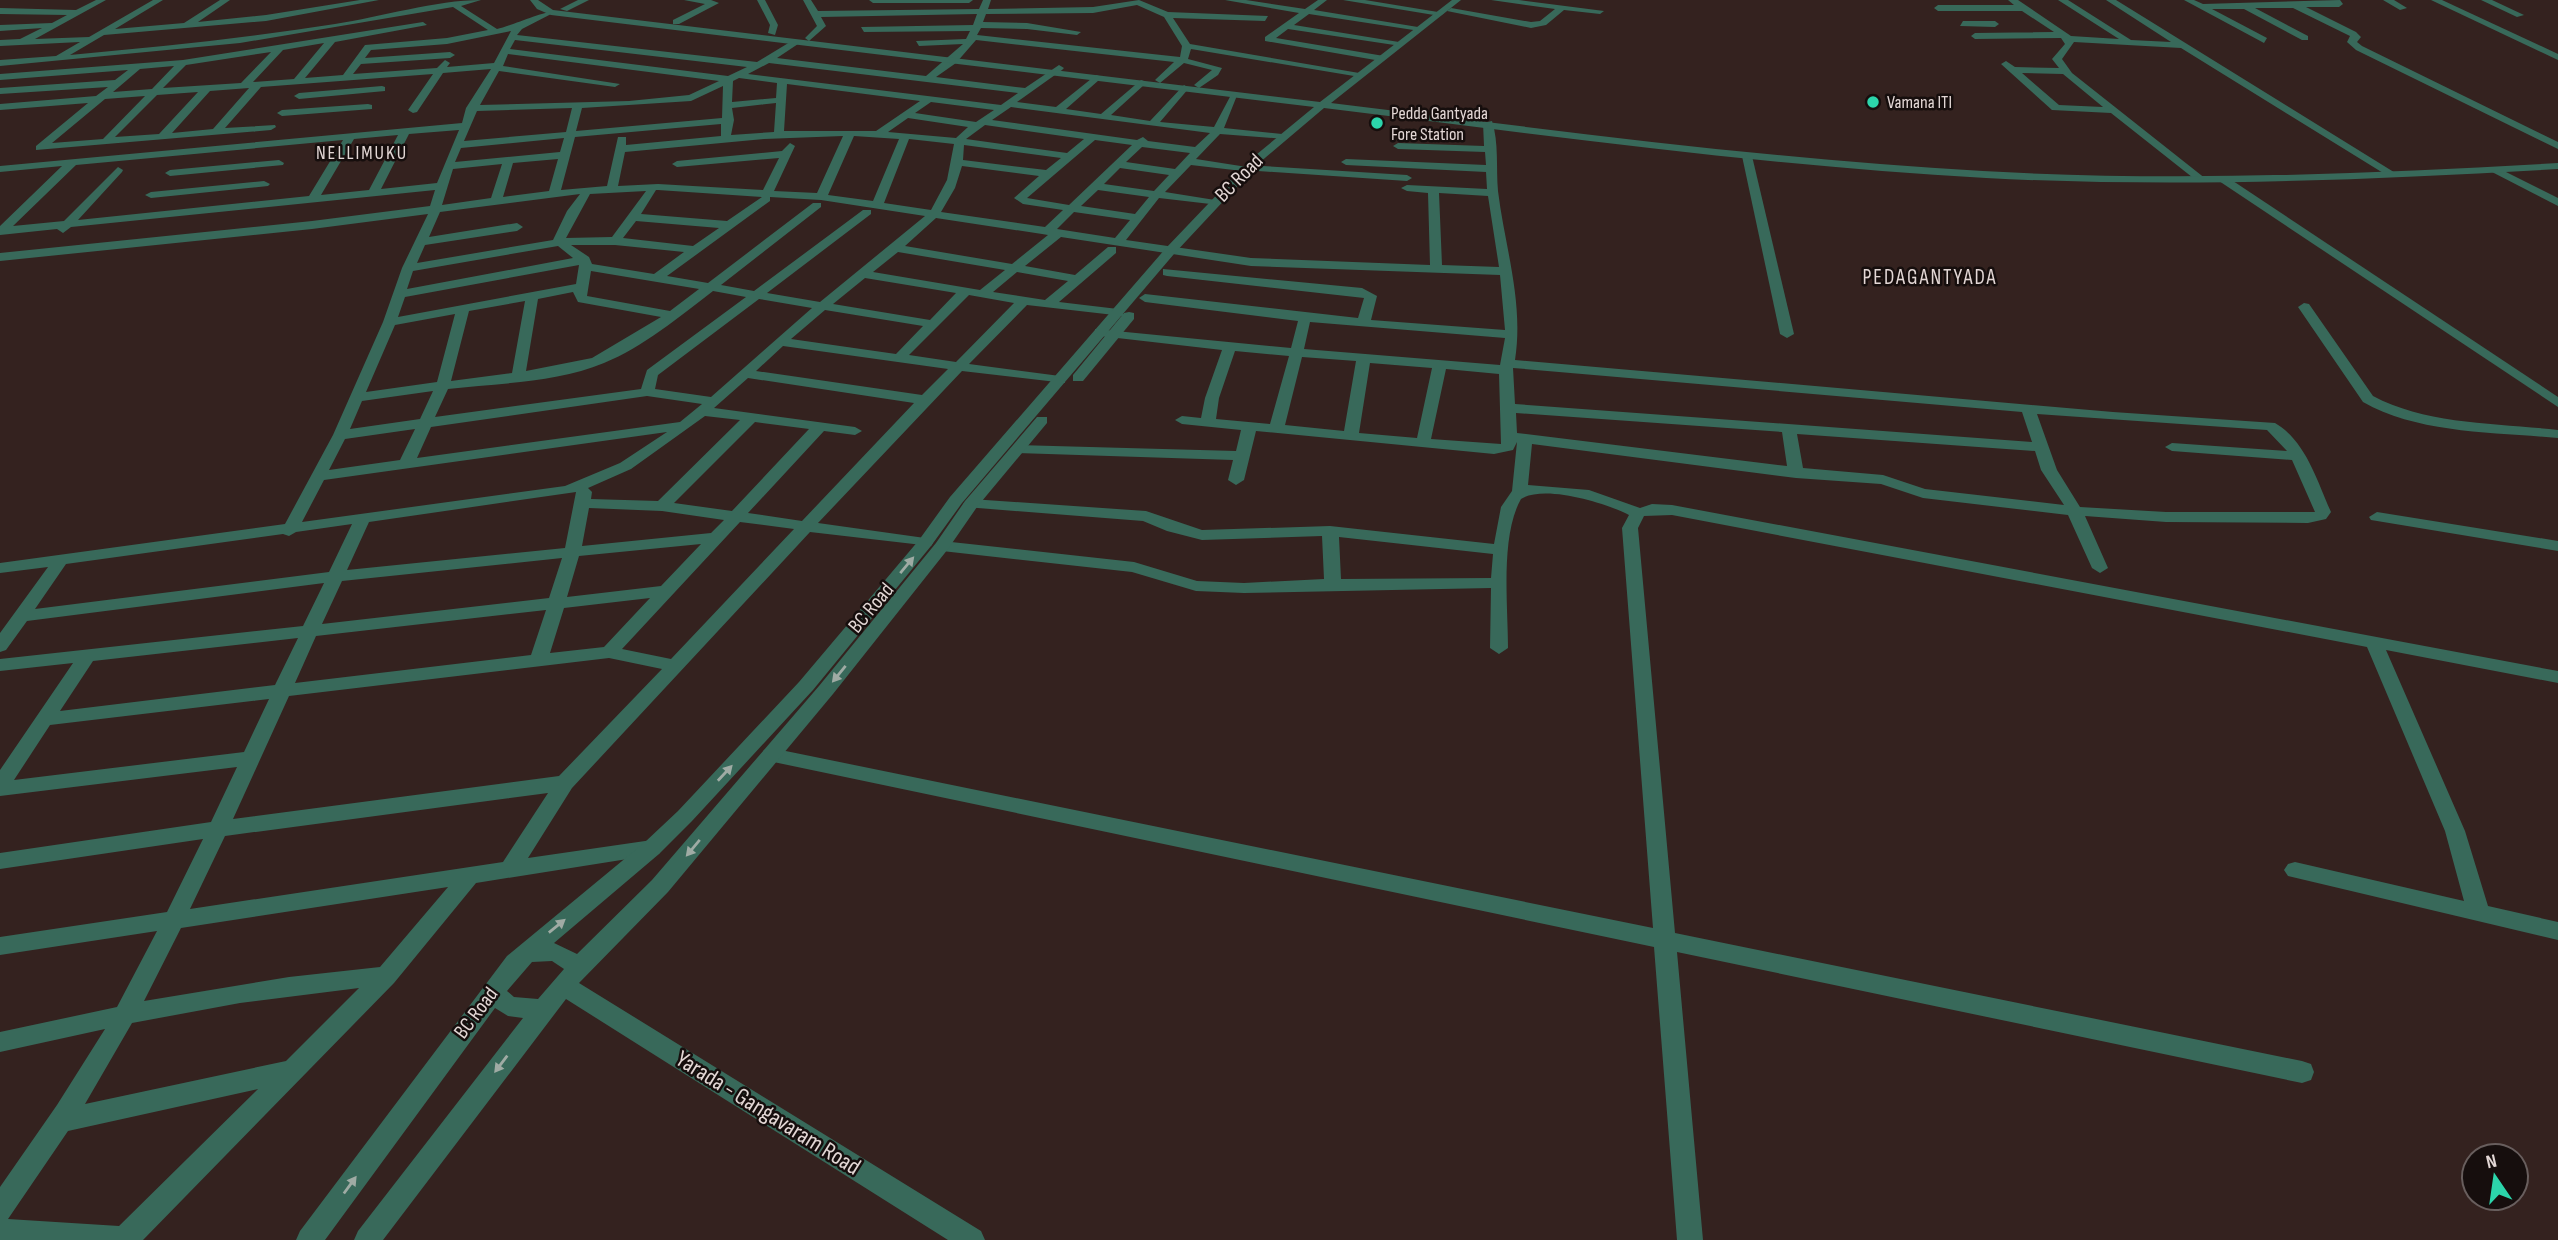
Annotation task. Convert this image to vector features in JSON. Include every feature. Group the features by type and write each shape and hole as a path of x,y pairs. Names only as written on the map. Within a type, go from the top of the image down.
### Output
{"street":[{"path":"22,42 102,0"},
{"path":"57,59 159,0"},
{"path":"185,27 226,0"},
{"path":"0,43 97,36 266,18 374,0"},
{"path":"564,9 585,0"},
{"path":"688,0 715,1"},
{"path":"761,0 774,25 772,33"},
{"path":"807,0 818,14 822,26 809,38"},
{"path":"873,0 969,0"},
{"path":"929,78 957,59 975,33 987,0"},
{"path":"1229,0 1420,28"},
{"path":"1323,0 1268,39 1381,58"},
{"path":"1348,0 1449,8 1537,25 1562,8"},
{"name":"BC Road","path":"1331,103 1360,74 1420,28 1465,0"},
{"path":"1495,0 1600,11"},
{"path":"2012,0 2067,37 2070,44 2057,56 2064,71 2201,179"},
{"path":"2062,0 2130,42"},
{"path":"2110,0 2392,174"},
{"path":"2188,0 2264,40"},
{"path":"2233,0 2305,38"},
{"path":"2285,0 2353,34 2356,39 2351,42 2359,48 2558,146"},
{"path":"2200,7 2339,4 2336,0"},
{"path":"2387,0 2403,8"},
{"path":"2435,0 2558,57"},
{"path":"2485,0 2520,15"},
{"path":"0,63 154,52 471,1"},
{"path":"676,22 715,1"},
{"path":"818,14 1093,10 1134,2 1167,15 1238,16 1401,43"},
{"path":"453,4 494,30"},
{"path":"537,4 772,33 997,66 1054,70 1096,78 1235,95 1331,103"},
{"path":"537,4 551,12 795,42 1160,80 1747,156 1889,169 2136,179 2223,179 2558,166"},
{"path":"266,18 283,6"},
{"name":"BC Road","path":"309,1240 492,991 526,953 652,848 806,686 934,544 956,500 1060,380 1108,333 1118,313 1172,259 1215,203 1254,169 1282,137 1360,81 1449,8"},
{"path":"1938,8 2023,8"},
{"path":"0,11 78,13"},
{"path":"368,47 459,39 519,27 551,12"},
{"path":"408,13 447,41"},
{"path":"1167,15 1187,46 1360,74"},
{"path":"1494,33 1508,21"},
{"path":"1963,24 2011,23"},
{"path":"2023,23 2048,23"},
{"path":"0,28 59,24"},
{"path":"0,77 183,64 423,25"},
{"path":"919,43 1027,26 1077,33"},
{"path":"289,531 340,435 390,322 408,268 434,213 448,166 473,106 519,27"},
{"path":"864,29 975,33 1181,60 1217,68 1215,73 1199,85"},
{"path":"345,79 379,33"},
{"path":"1975,36 2067,37 2186,45"},
{"path":"511,37 758,65"},
{"path":"413,110 459,39"},
{"path":"296,82 331,41"},
{"path":"456,145 578,106 681,100 768,60 795,42"},
{"path":"1160,80 1181,60 1187,46"},
{"path":"244,86 279,49"},
{"path":"505,51 669,73 782,81 929,99 1040,108 1155,125 1282,137"},
{"path":"826,88 873,51"},
{"path":"7,173 42,147 154,52"},
{"path":"357,61 450,55"},
{"path":"886,73 913,55"},
{"path":"768,60 1027,92"},
{"path":"251,65 265,63"},
{"path":"105,142 183,64"},
{"path":"972,84 997,66"},
{"path":"0,107 154,92 498,67 615,84"},
{"path":"2064,71 2009,67 2056,108 2111,110"},
{"path":"603,96 630,68"},
{"path":"958,142 1054,70"},
{"path":"655,91 669,73"},
{"path":"0,102 31,75"},
{"path":"169,77 183,75"},
{"path":"282,113 365,111 391,75"},
{"path":"726,139 732,77"},
{"path":"1058,111 1096,78"},
{"path":"261,139 310,81"},
{"path":"779,135 782,81"},
{"path":"877,135 953,82"},
{"path":"0,92 118,83"},
{"path":"1104,117 1141,83"},
{"path":"216,132 257,85"},
{"path":"134,157 207,88"},
{"path":"983,294 1051,235 1072,208 1138,145 1184,88"},
{"path":"299,96 382,89"},
{"path":"1048,304 1115,246 1156,195 1217,131 1235,95"},
{"path":"676,124 681,100"},
{"path":"729,104 781,100"},
{"path":"367,1240 543,1010 572,976 660,886 771,755 934,544 1017,449 1108,333 1145,298 1172,259 1254,169 1331,103"},
{"path":"612,188 629,104"},
{"path":"473,106 521,124 569,134 729,120"},
{"path":"554,194 578,106"},
{"path":"996,146 1040,108"},
{"path":"905,115 1198,151"},
{"path":"1488,124 1493,193 1506,271 1512,335 1506,366 1508,408 1517,438 1520,492 1507,509 1502,550 1499,648"},
{"path":"42,147 271,127"},
{"path":"7,173 66,169 134,157 464,127"},
{"path":"373,193 405,132"},
{"path":"659,276 767,196 785,154 798,134"},
{"path":"620,149 779,135 850,134 958,142 1069,156"},
{"path":"357,397 578,367 619,350 672,315 819,201 850,134"},
{"path":"313,199 350,137"},
{"path":"647,392 652,373 872,209 904,138"},
{"path":"1091,138 1020,198 1140,218"},
{"path":"539,660 572,552 584,494 706,406 930,219 944,201 957,162 958,142"},
{"path":"234,233 292,143"},
{"path":"669,187 681,143"},
{"path":"1398,146 1489,149"},
{"path":"0,260 41,253 434,213 554,194 612,188 669,187 720,175 785,154"},
{"path":"448,166 564,155"},
{"path":"1747,156 1787,334"},
{"path":"496,202 509,160"},
{"path":"1189,161 1407,183 1433,190 1493,193"},
{"path":"957,162 1048,174"},
{"path":"1346,162 1491,169"},
{"path":"131,218 173,169 279,163"},
{"path":"677,164 720,175 767,196"},
{"path":"1117,164 1178,173"},
{"path":"1,231 66,169"},
{"path":"41,253 118,170"},
{"path":"2496,170 2558,203"},
{"path":"2223,179 2558,403"},
{"path":"151,195 264,184"},
{"path":"1,231 443,186"},
{"path":"1095,186 1215,203"},
{"path":"1433,190 1436,268"},
{"path":"615,241 651,192"},
{"path":"0,260 585,195 651,192 767,196 819,201 1051,235 1368,294 1370,300 1364,322"},
{"path":"560,242 560,233 585,195"},
{"path":"632,217 730,225"},
{"path":"419,242 517,228"},
{"path":"408,268 560,242 615,241 694,250"},
{"path":"560,242 587,263"},
{"path":"897,248 1077,279"},
{"path":"1172,259 1506,271"},
{"path":"587,263 579,294 583,299 672,315"},
{"path":"399,294 587,263 822,307 933,324"},
{"path":"864,274 1024,301 1118,313"},
{"path":"390,322 581,287"},
{"path":"900,358 966,291"},
{"path":"517,377 532,297"},
{"path":"1145,298 1305,318 1512,335"},
{"path":"511,867 565,783 678,666 925,400 1024,301"},
{"path":"2304,307 2376,407 2406,415 2558,434"},
{"path":"406,464 428,423 443,386 463,310"},
{"path":"1277,427 1305,318"},
{"path":"1108,333 1230,347 1440,365 1506,366 2270,426 2282,432 2297,456 2323,512 2320,516 2308,519 2166,517 2074,511 1923,493 1883,480 1517,438"},
{"path":"780,342 1060,380"},
{"path":"1208,422 1212,398 1230,347"},
{"path":"1351,435 1364,357"},
{"path":"1423,443 1440,365"},
{"path":"746,374 925,400"},
{"path":"340,435 647,392 750,419 855,431"},
{"path":"2027,407 2049,470 2074,511 2100,568"},
{"path":"1508,408 2041,447"},
{"path":"662,506 750,419"},
{"path":"1182,420 1277,427 1494,450 1508,447 1517,438"},
{"path":"1236,480 1250,425"},
{"path":"317,476 680,426"},
{"path":"608,652 734,514 819,428"},
{"path":"1788,428 1796,472"},
{"path":"2172,447 2297,456"},
{"path":"1017,449 1241,456"},
{"path":"1520,492 1543,490 1599,495 1638,513 1652,509 1672,510 2558,677"},
{"path":"0,568 362,520 584,494 934,544 1134,567 1196,586 1244,588 1333,584 1501,583"},
{"path":"971,504 1146,516 1173,528 1202,535 1280,530 1330,531 1502,550"},
{"path":"1638,513 1630,528 1690,1240"},
{"path":"2377,517 2558,546"},
{"path":"0,1209 61,1121 126,1014 284,692 362,520"},
{"path":"1330,531 1333,584"},
{"path":"21,616 335,576 712,538"},
{"path":"0,646 60,561"},
{"path":"0,665 666,591"},
{"path":"2373,641 2455,831 2479,914"},
{"path":"47,719 608,652 678,666"},
{"path":"0,788 88,654"},
{"path":"771,755 2302,1072"},
{"path":"0,788 250,758"},
{"path":"0,861 218,828 565,783"},
{"path":"0,946 511,867 652,848"},
{"path":"2295,870 2558,931"},
{"path":"0,1231 126,1240 386,976 472,873"},
{"name":"Yarada - Gangavaram Road","path":"526,953 556,952 572,976 972,1240"},
{"path":"0,1042 126,1014 306,984 386,976"},
{"path":"492,991 508,1006 543,1010"},
{"path":"61,1121 293,1070"}],"place":[{"name":"Vamana ITI","path":"1873,102"},
{"name":"Pedda Gantyada Fore Station","path":"1377,123"}],"district":[{"name":"NELLIMUKU","path":"362,153"},
{"name":"PEDAGANTYADA","path":"1930,277"}]}
